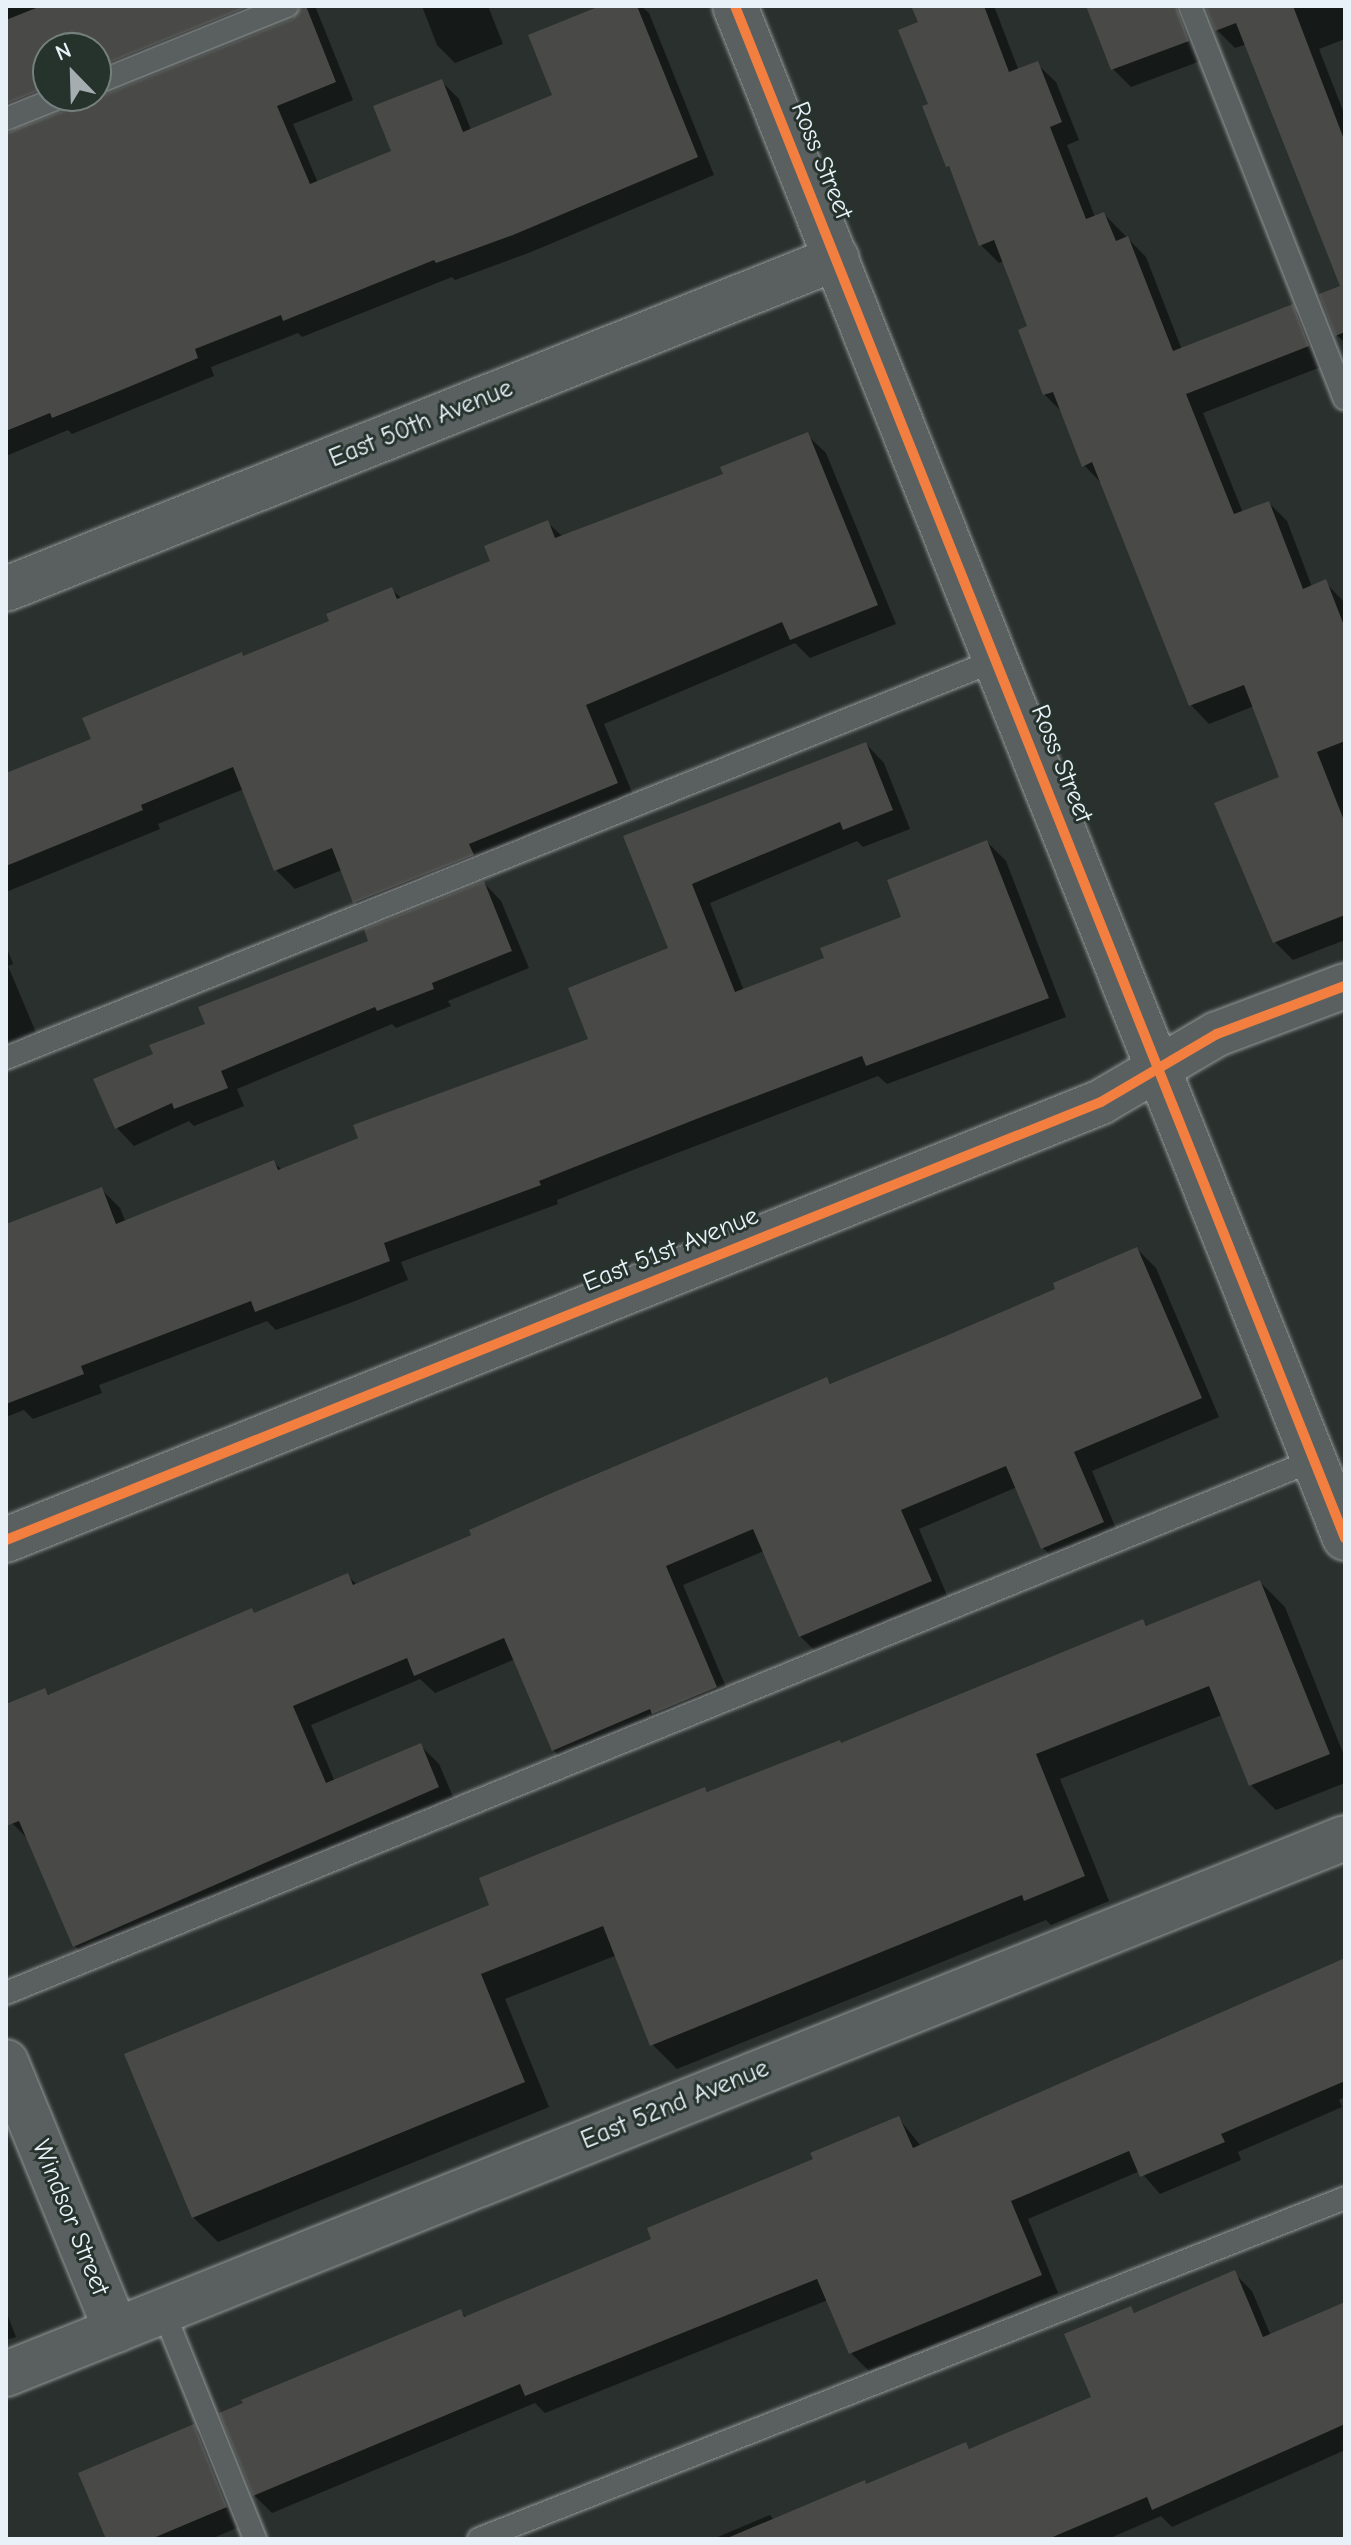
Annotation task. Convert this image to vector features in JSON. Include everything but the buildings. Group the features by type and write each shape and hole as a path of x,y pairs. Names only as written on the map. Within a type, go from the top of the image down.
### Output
{"street":[{"name":"Ross Street","path":"735,6 1345,1538"},
{"name":"East 50th Avenue","path":"6,589 837,258"},
{"name":"East 51st Avenue","path":"6,1540 1101,1102 1217,1034 1345,986"},
{"name":"East 52nd Avenue","path":"6,2374 1345,1838"},
{"name":"Windsor Street","path":"6,2062 116,2330"}],"lane":[{"path":"112,77 287,6"},
{"path":"1190,6 1345,399"},
{"path":"6,119 32,109"},
{"path":"6,1058 996,660"},
{"path":"6,1993 1314,1460"},
{"path":"479,2539 1345,2198"},
{"path":"163,2310 255,2539"}],"cycle path":[{"path":"735,6 1345,1538"},
{"path":"6,1540 1101,1102 1217,1034 1345,986"}]}
